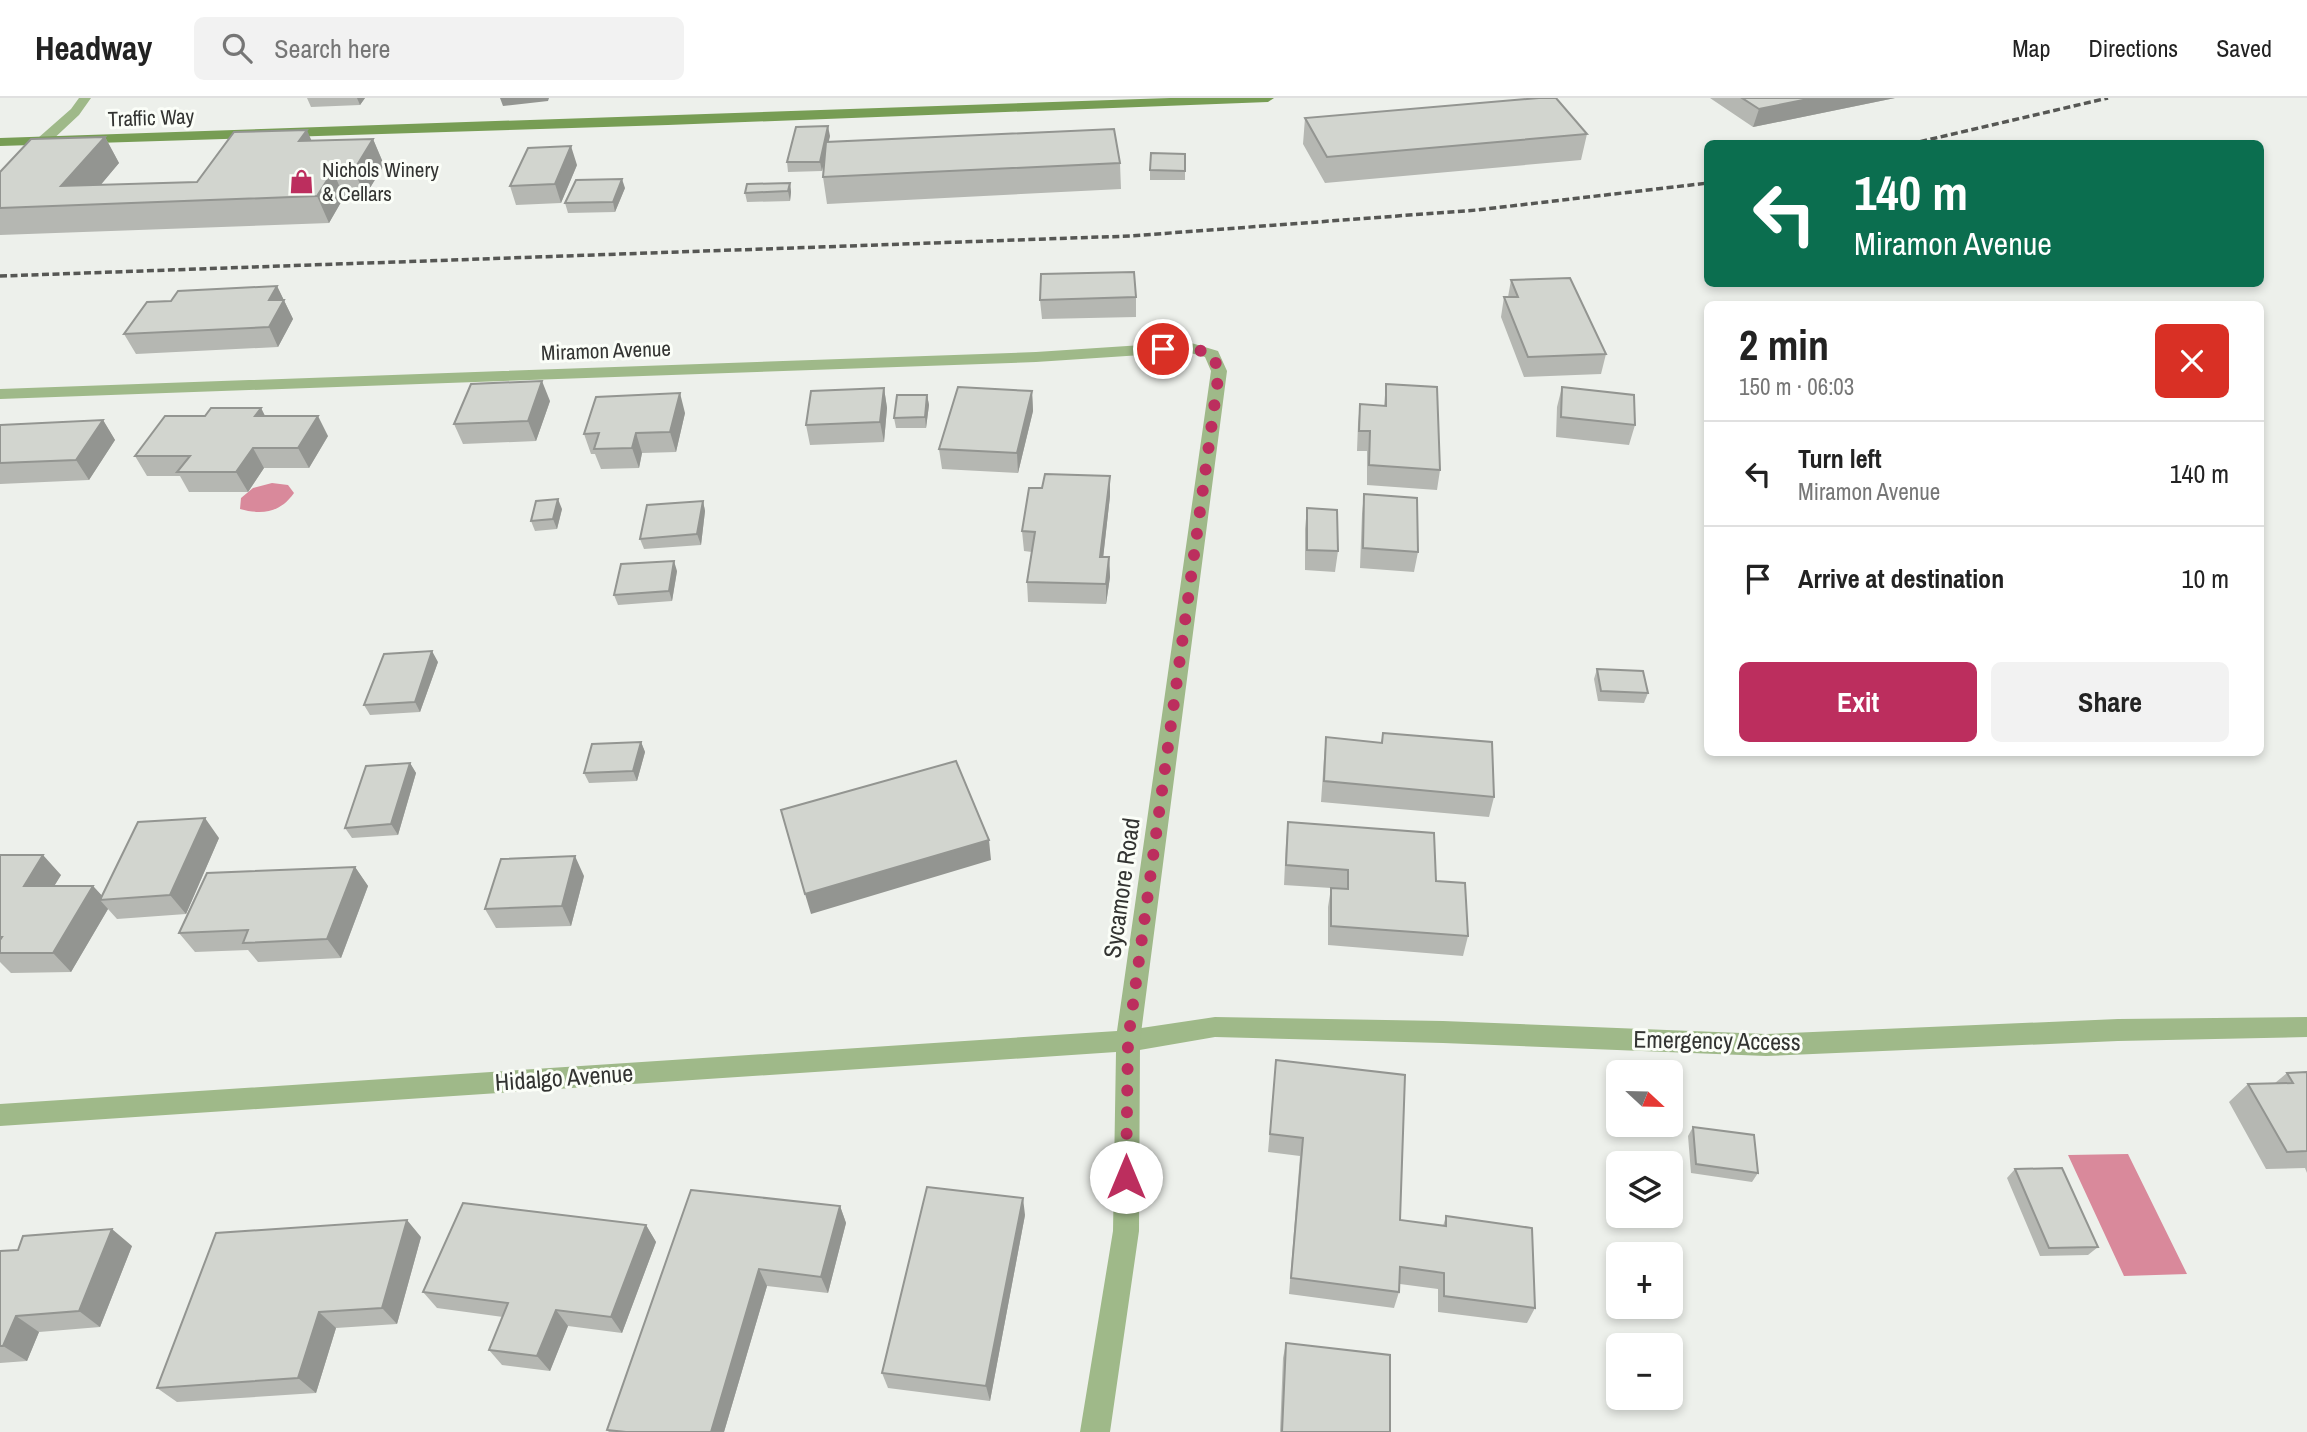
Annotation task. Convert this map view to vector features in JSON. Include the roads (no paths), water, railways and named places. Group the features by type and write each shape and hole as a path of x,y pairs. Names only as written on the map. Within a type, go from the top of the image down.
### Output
{"street":[{"path":"44,141 85,98"},
{"name":"Traffic Way","path":"0,142 1268,98"},
{"name":"Miramon Avenue","path":"0,394 1036,357 1188,347 1212,354"},
{"name":"Sycamore Road","path":"1095,1432 1126,1231 1128,1041 1219,371 1212,354"},
{"name":"Emergency Access","path":"1128,1041 1215,1027 1443,1032 1766,1045 2118,1030 2307,1027"},
{"name":"Hidalgo Avenue","path":"0,1115 1128,1041"}],"railway":[{"path":"1927,140 2108,98"},
{"path":"0,276 1130,236 1477,210 1704,183"}],"place":[{"name":"Nichols Winery & Cellars","path":"302,182"}]}
